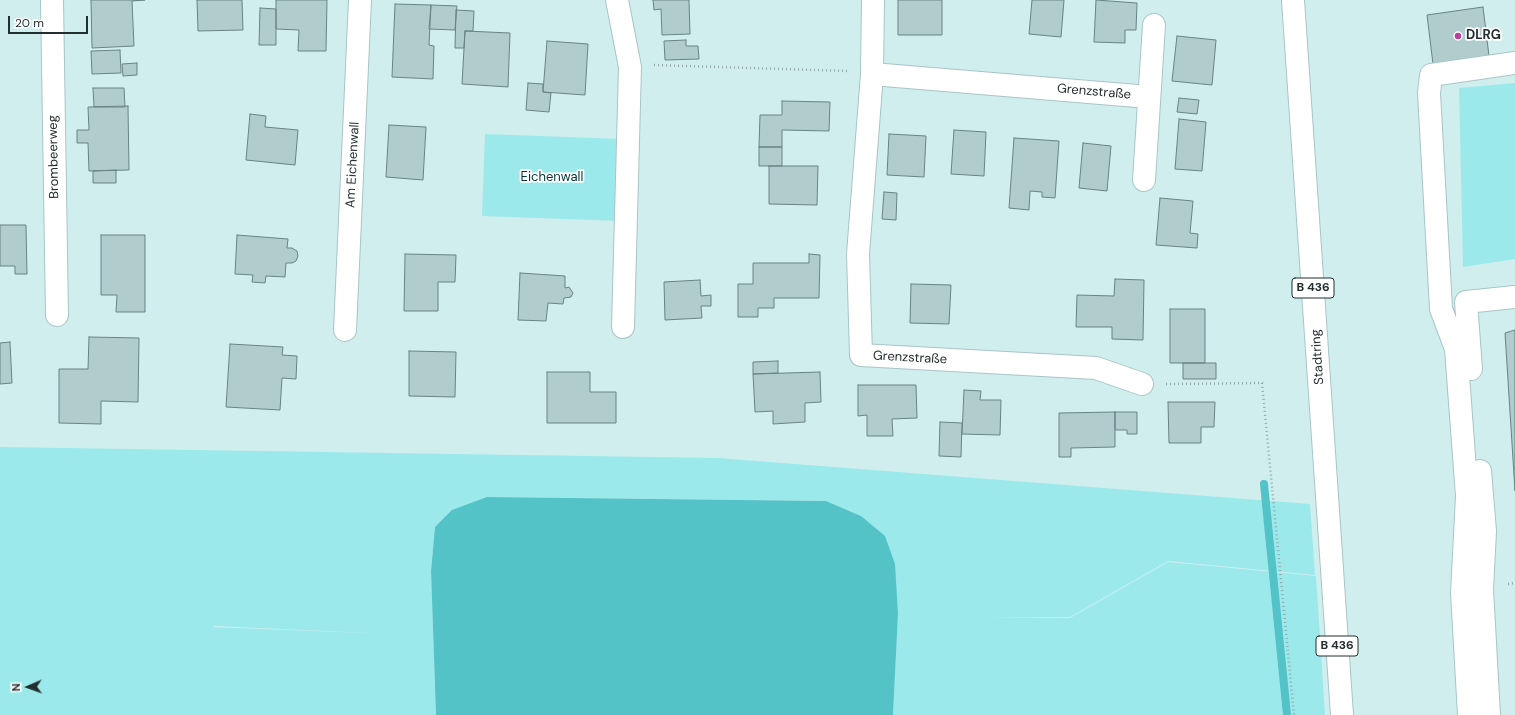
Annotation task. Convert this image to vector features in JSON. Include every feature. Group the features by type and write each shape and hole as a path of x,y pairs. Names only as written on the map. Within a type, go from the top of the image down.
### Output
{"main road":[{"name":"Brombeerweg","path":"52,0 57,315"},
{"name":"Am Eichenwall","path":"345,330 360,0"},
{"path":"617,0 630,67 623,327"},
{"name":"Grenzstraße","path":"873,0 872,74 858,254 861,355 1096,368 1142,384"},
{"name":"Stadtring","path":"1293,0 1342,715"},
{"name":"Grenzstraße","path":"1144,180 1154,25"},
{"path":"1469,715 1462,593 1467,496 1456,349 1441,309 1430,93 1431,75 1515,63"},
{"name":"Grenzstraße","path":"872,74 1149,97"},
{"path":"1489,715 1482,589 1485,531 1466,302 1515,297"}],"path":[{"path":"630,67 642,65 841,71 872,74"},
{"path":"1142,384 1262,383 1294,715"},
{"path":"1505,585 1515,583"}],"green space":[{"path":"1515,83 1515,259 1463,267 1459,88"},
{"name":"Eichenwall","path":"485,134 623,139 620,221 482,216"},
{"path":"0,447 718,458 1310,504 1315,575 1168,561 1070,617 986,618 1070,618 1168,562 1316,576 1325,715 893,715 898,614 861,516 826,501 488,497 435,527 431,571 436,715 0,715","holes":["214,626 391,634 213,627"]}],"shaded area":[{"path":"487,497 826,501 861,516 885,536 895,564 898,614 893,715 436,715 431,571 435,527 452,510"}],"building":[{"path":"91,0 145,0 132,1 134,46 92,48"},
{"path":"197,0 242,0 243,30 198,31"},
{"path":"276,0 327,0 326,51 298,51 299,30 276,29"},
{"path":"653,0 689,0 690,34 662,35 661,9 654,10"},
{"path":"898,0 942,0 942,35 898,35"},
{"path":"1032,0 1064,0 1061,37 1029,34"},
{"path":"1096,0 1137,3 1136,30 1125,30 1125,43 1094,42"},
{"path":"395,4 431,5 429,45 434,46 433,79 392,77"},
{"path":"431,5 457,6 455,30 429,29"},
{"name":"DLRG","path":"1483,7 1489,56 1433,64 1427,15"},
{"path":"260,8 276,9 276,45 259,45"},
{"path":"456,10 474,11 473,31 465,31 464,48 455,48"},
{"path":"465,31 510,33 508,87 462,84"},
{"path":"1177,36 1216,40 1212,85 1172,81"},
{"path":"686,40 686,46 698,46 699,59 665,60 664,41"},
{"path":"547,41 588,44 585,95 543,92"},
{"path":"120,50 121,73 92,74 91,51"},
{"path":"137,63 137,75 123,76 122,64"},
{"path":"528,83 543,84 543,92 551,93 549,112 526,110"},
{"path":"93,88 124,88 125,107 94,107"},
{"path":"1179,98 1199,100 1197,114 1177,112"},
{"path":"782,101 830,102 829,131 782,130 782,147 759,147 760,115 782,115"},
{"path":"128,106 129,170 89,171 88,143 77,143 77,130 89,130 88,107"},
{"path":"250,114 266,116 265,127 298,130 295,165 246,160"},
{"path":"1179,119 1206,122 1202,171 1175,169"},
{"path":"389,125 426,127 423,180 386,177"},
{"path":"954,130 986,132 984,176 951,174"},
{"path":"889,134 926,136 924,177 887,175"},
{"path":"1014,138 1059,141 1055,198 1042,197 1042,192 1030,191 1029,210 1009,208"},
{"path":"1083,143 1111,146 1107,191 1079,188"},
{"path":"759,147 782,147 782,166 759,166"},
{"path":"769,166 818,166 817,205 769,204"},
{"path":"116,170 116,183 93,183 93,171"},
{"path":"884,192 897,193 896,220 882,219"},
{"path":"1160,198 1193,201 1190,233 1198,234 1197,248 1156,245"},
{"path":"0,225 26,225 27,274 15,274 15,266 0,266"},
{"path":"101,235 145,235 145,312 116,312 117,295 101,295"},
{"path":"237,235 288,239 287,248 292,248 297,251 298,256 296,261 286,263 285,277 266,276 265,283 252,282 253,275 235,274"},
{"path":"405,254 456,255 455,282 438,282 438,311 404,311"},
{"path":"809,254 820,255 819,298 774,298 774,308 758,308 758,317 738,317 738,284 753,284 753,263 809,263"},
{"path":"520,273 565,276 565,288 569,287 573,293 571,297 564,298 563,304 548,303 546,321 518,320"},
{"path":"1115,279 1144,280 1143,340 1112,339 1112,327 1076,327 1077,295 1114,296"},
{"path":"700,280 701,296 711,295 711,306 701,306 702,318 665,320 664,282"},
{"path":"911,284 951,285 949,324 910,323"},
{"path":"1170,309 1205,309 1205,363 1170,363"},
{"path":"1515,330 1515,491 1505,333"},
{"path":"89,337 139,338 138,402 101,401 101,424 59,423 59,369 88,369"},
{"path":"10,342 12,383 0,384 0,343"},
{"path":"230,344 283,347 282,355 297,356 296,379 282,378 280,410 226,407"},
{"path":"409,351 456,352 455,397 409,396"},
{"path":"778,361 778,373 753,374 753,362"},
{"path":"1183,363 1216,363 1216,379 1183,379"},
{"path":"547,372 590,372 590,392 616,392 616,423 547,423"},
{"path":"820,372 821,402 805,403 805,422 773,424 773,411 755,412 753,374"},
{"path":"858,385 916,385 917,418 892,419 893,436 867,436 867,415 858,416"},
{"path":"964,390 981,391 980,400 1001,400 1000,435 962,434"},
{"path":"1168,402 1215,402 1214,427 1201,427 1201,443 1169,443"},
{"path":"1115,412 1115,447 1071,448 1071,457 1059,457 1059,413"},
{"path":"1115,412 1137,412 1137,434 1127,434 1127,430 1115,430"},
{"path":"940,422 962,423 961,457 939,456"}],"waterway":[{"path":"1264,484 1287,715"}],"place":[{"name":"DLRG","path":"1458,36"}]}
